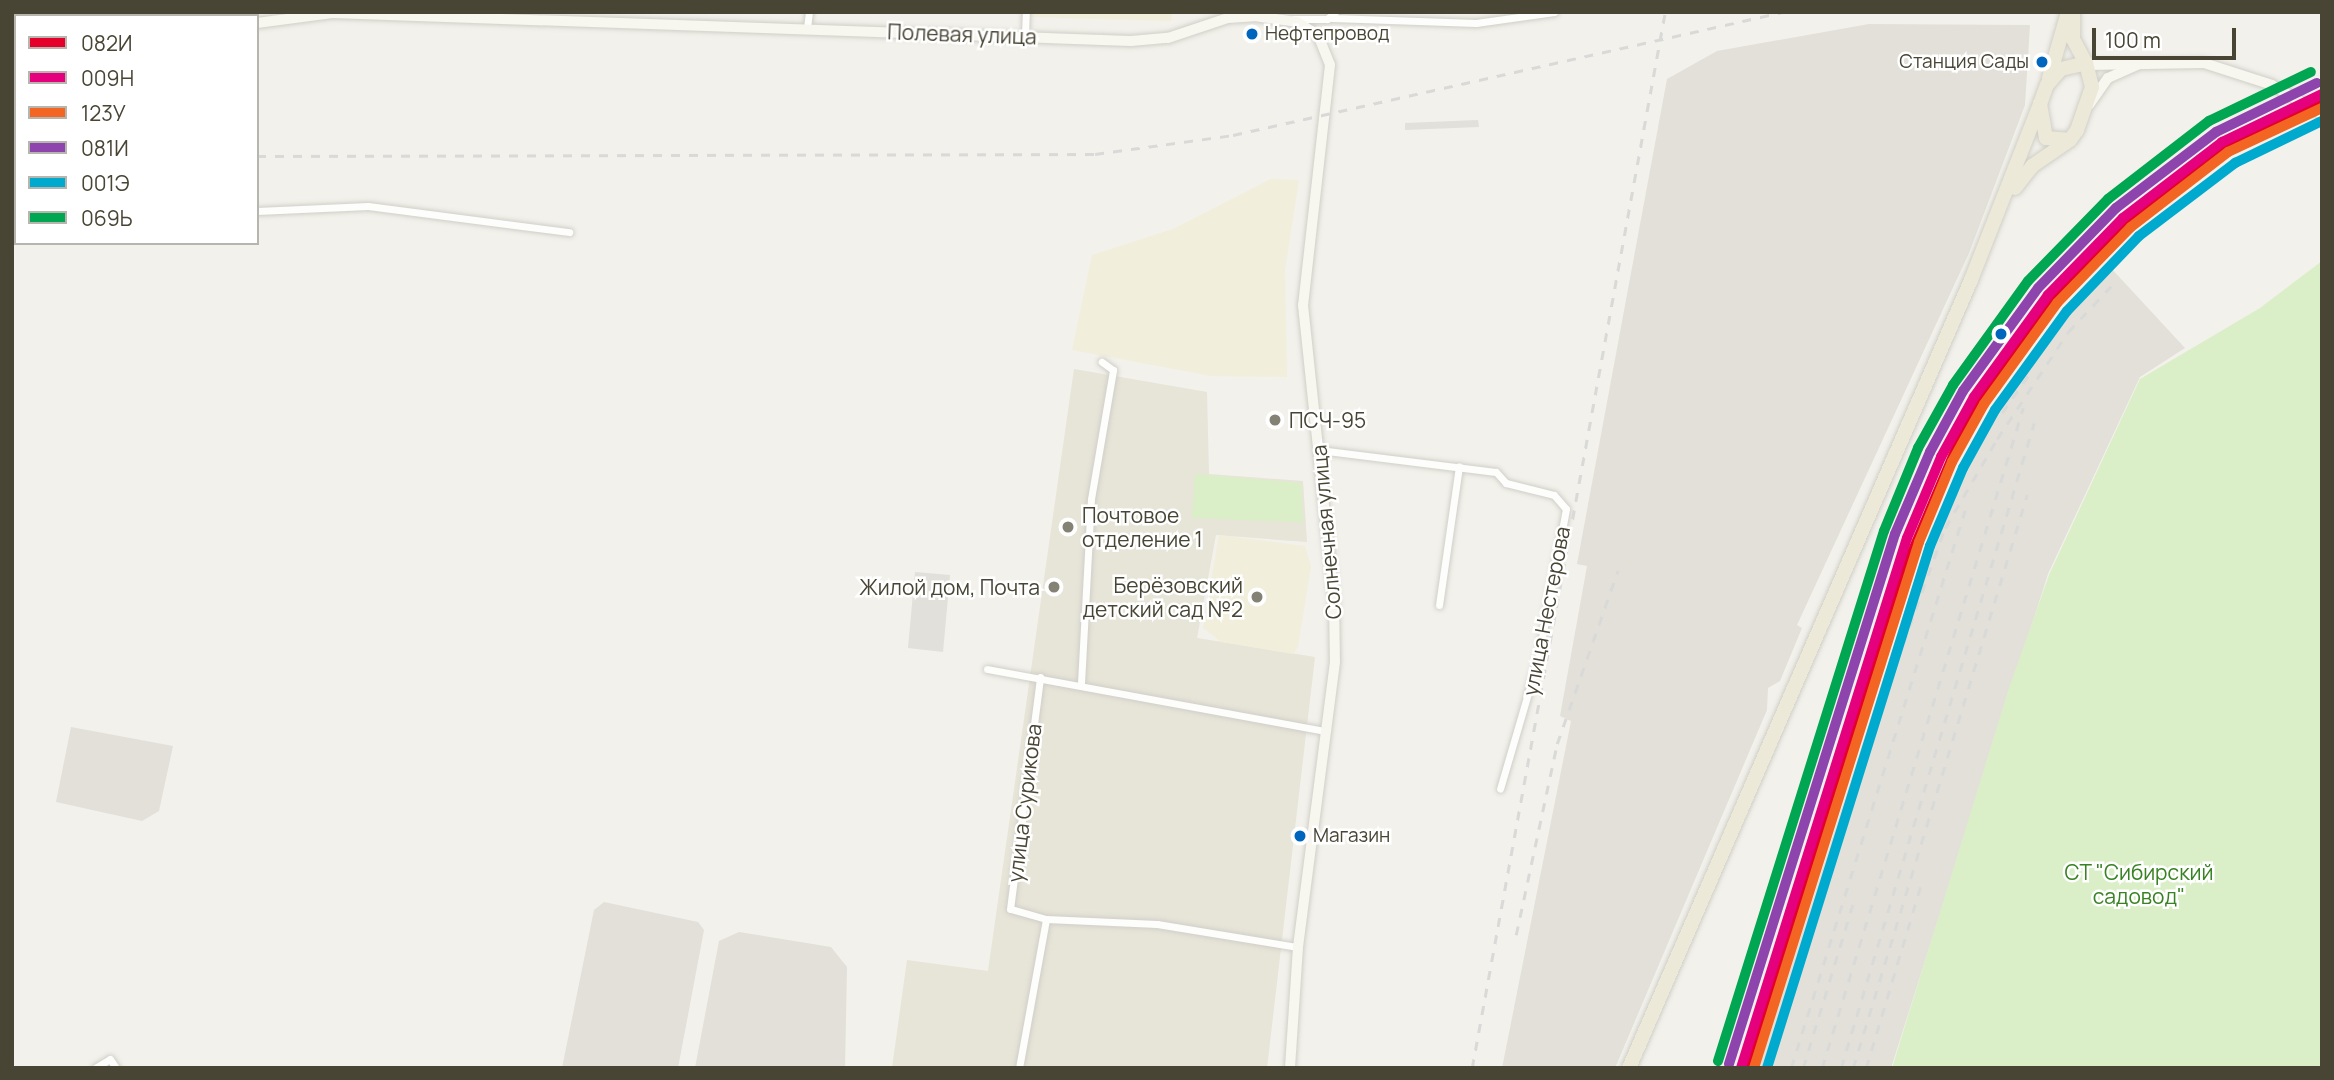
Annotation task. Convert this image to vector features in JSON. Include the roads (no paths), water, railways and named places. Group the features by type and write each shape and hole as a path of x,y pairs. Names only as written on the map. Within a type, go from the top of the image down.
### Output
{"highway":[{"path":"1994,226 2032,166 2070,140 2088,107 2092,88 2087,64 2073,39 2070,12"},
{"path":"1629,1068 1994,226 2047,85 2070,12"},
{"path":"2047,85 2061,69 2087,64"},
{"path":"2040,104 2046,138 2070,140"}],"street":[{"path":"807,28 809,12"},
{"path":"1025,36 1026,12"},
{"path":"1286,19 1333,15 1475,23 1554,12"},
{"name":"Полевая улица","path":"259,23 332,13 1151,40 1228,18 1286,19"},
{"name":"Солнечная улица","path":"1286,19 1318,35 1329,65 1303,305 1334,613 1335,662 1298,947 1290,1068"},
{"path":"2088,107 2108,78 2146,62"},
{"path":"2087,64 2204,63 2241,71 2322,114"},
{"path":"259,211 368,206 569,232"},
{"path":"1082,683 1091,499 1113,370 1102,362"},
{"name":"улица Нестерова","path":"1319,450 1496,471 1506,483 1554,495 1566,509 1538,659 1500,789"},
{"path":"1439,605 1459,466"},
{"path":"987,669 1082,683 1326,731"},
{"name":"улица Сурикова","path":"1040,677 1010,909 1046,919"},
{"path":"1019,1068 1046,919 1157,924 1298,947"},
{"path":"94,1068 110,1059 116,1068"}],"railway":[{"path":"1472,1068 1665,12"},
{"path":"259,156 1095,154 1233,135 1783,12"},
{"path":"1769,1068 1861,762 1945,528 1997,439 2068,332 2115,282"},
{"path":"2002,413 2030,373"},
{"path":"1822,1068 2023,408"},
{"path":"1841,1068 2034,423"},
{"path":"1853,1068 2027,495"},
{"path":"1791,1068 1965,510"},
{"path":"1516,935 1557,744 1618,570"},
{"path":"1866,1068 1922,881"},
{"path":"1803,1068 1855,897"}],"place":[{"name":"Нефтепровод","path":"1252,34"},
{"name":"Станция Сады","path":"2042,62"},
{"name":"ПСЧ-95","path":"1275,420"},
{"name":"Почтовое отделение 1","path":"1068,527"},
{"name":"Жилой дом, Почта","path":"1054,587"},
{"name":"Берёзовский детский сад №2","path":"1257,597"},
{"name":"Магазин","path":"1300,836"}],"park label":[{"name":"СТ \"Сибирский садовод\"","path":"2139,884"}]}
